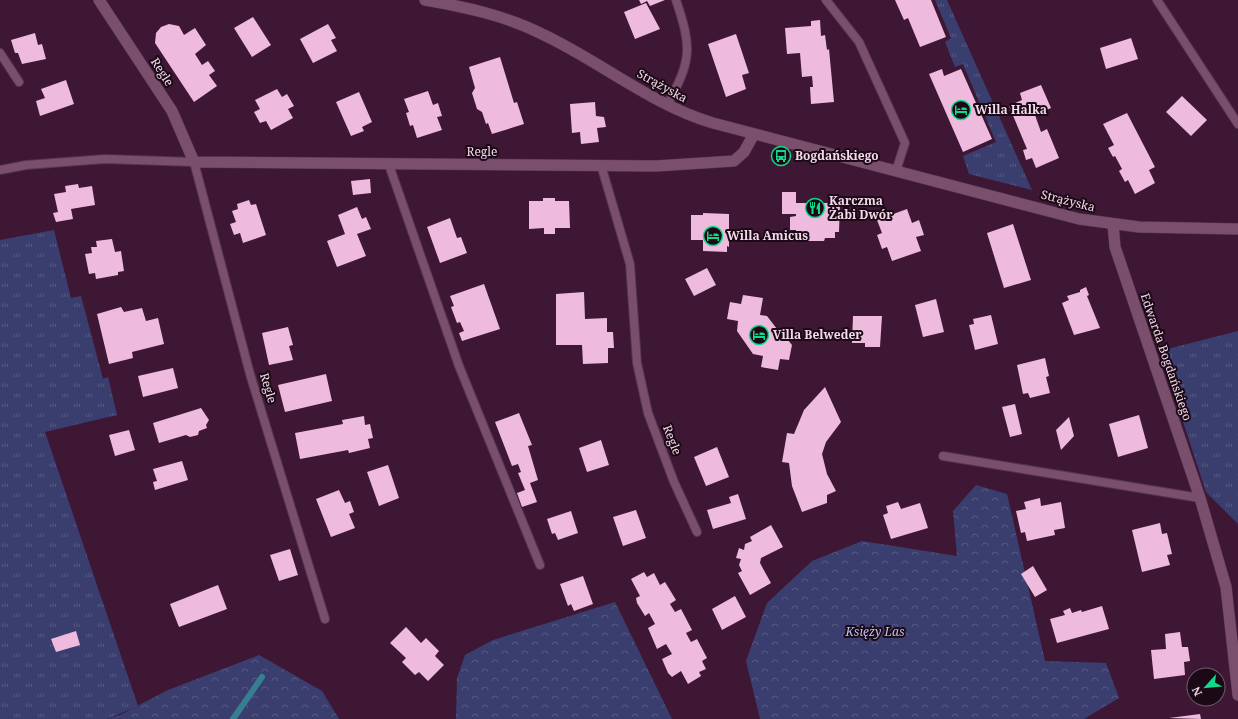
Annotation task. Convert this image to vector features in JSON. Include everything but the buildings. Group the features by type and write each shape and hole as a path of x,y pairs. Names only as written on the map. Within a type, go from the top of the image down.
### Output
{"street":[{"name":"Regle","path":"99,0 172,111 194,162 389,165 656,166 734,161 744,152 754,134"},
{"name":"Strążyska","path":"425,0 471,9 527,27 585,57 667,105 700,119 1079,219 1114,224 1171,228 1238,229"},
{"name":"Edwarda Bogdańskiego","path":"1114,224 1115,247 1200,498 1226,587 1238,695"}],"lane":[{"path":"667,105 684,70 688,47 676,0"},
{"path":"826,0 859,42 905,143 896,171"},
{"path":"1157,0 1238,124"},
{"path":"0,53 19,82"},
{"name":"Regle","path":"0,170 26,166 105,159 194,162 250,374 325,618"},
{"path":"389,165 459,366 540,565"},
{"name":"Regle","path":"602,165 630,264 637,363 648,413 674,482 697,532"},
{"path":"944,456 1200,498"}],"green space":[{"path":"935,0 947,0 1032,190 969,174 963,156 996,142 963,64 955,67 945,42 951,38"},
{"path":"54,230 71,298 81,296 103,379 108,377 117,415 45,432 138,706 107,719 0,719 0,240"},
{"path":"1238,331 1238,524 1206,492 1160,351"},
{"name":"Księży Las","path":"976,485 1007,494 1045,661 1106,663 1119,698 1084,719 760,719 746,661 767,603 812,561 862,541 957,556 953,511"},
{"path":"615,602 672,719 456,719 457,678 465,655 493,640"},
{"path":"259,655 322,691 339,719 107,719 120,715 168,690"}],"waterway":[{"path":"233,719 262,677"}],"place":[{"name":"Willa Halka","path":"961,110"},
{"name":"Bogdańskiego","path":"781,156"},
{"name":"Karczma Żabi Dwór","path":"815,208"},
{"name":"Willa Amicus","path":"713,236"},
{"name":"Villa Belweder","path":"759,335"}]}
